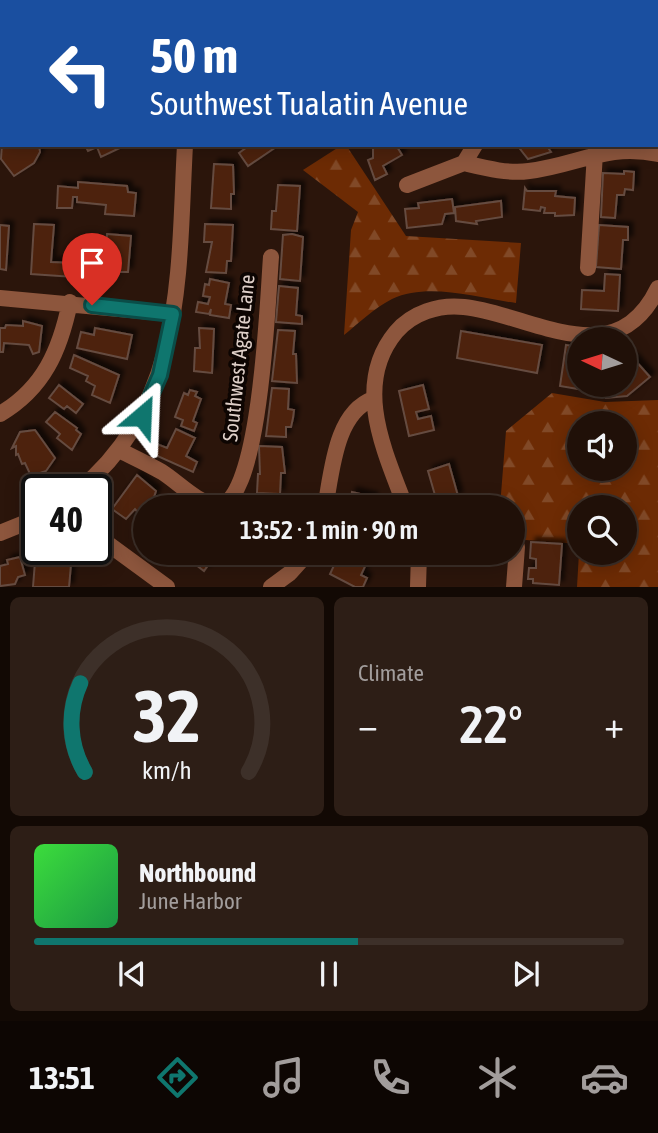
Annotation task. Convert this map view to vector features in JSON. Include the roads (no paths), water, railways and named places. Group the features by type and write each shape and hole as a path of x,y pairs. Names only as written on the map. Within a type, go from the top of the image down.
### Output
{"street":[{"path":"464,163 474,147"},
{"path":"95,474 119,450 152,398 167,350 173,314 188,148"},
{"path":"407,185 464,163 527,172 595,153 634,149 658,154"},
{"path":"588,268 595,153"},
{"name":"Southwest Agate Lane","path":"119,450 162,472 207,503 219,505 230,500 237,490 250,453 257,417 271,257"},
{"path":"401,495 380,438 373,399 380,358 388,342 414,317 437,308 464,307 555,332 596,334 616,331 636,321 648,309 658,288"},
{"path":"0,298 69,302 173,314"},
{"path":"0,414 29,392 47,370 60,345 69,302"},
{"path":"328,495 340,436 359,404 373,399"},
{"path":"0,533 21,524"},
{"path":"112,547 167,587"},
{"path":"271,587 297,565"},
{"path":"418,587 419,565"},
{"path":"514,587 516,565"}]}
